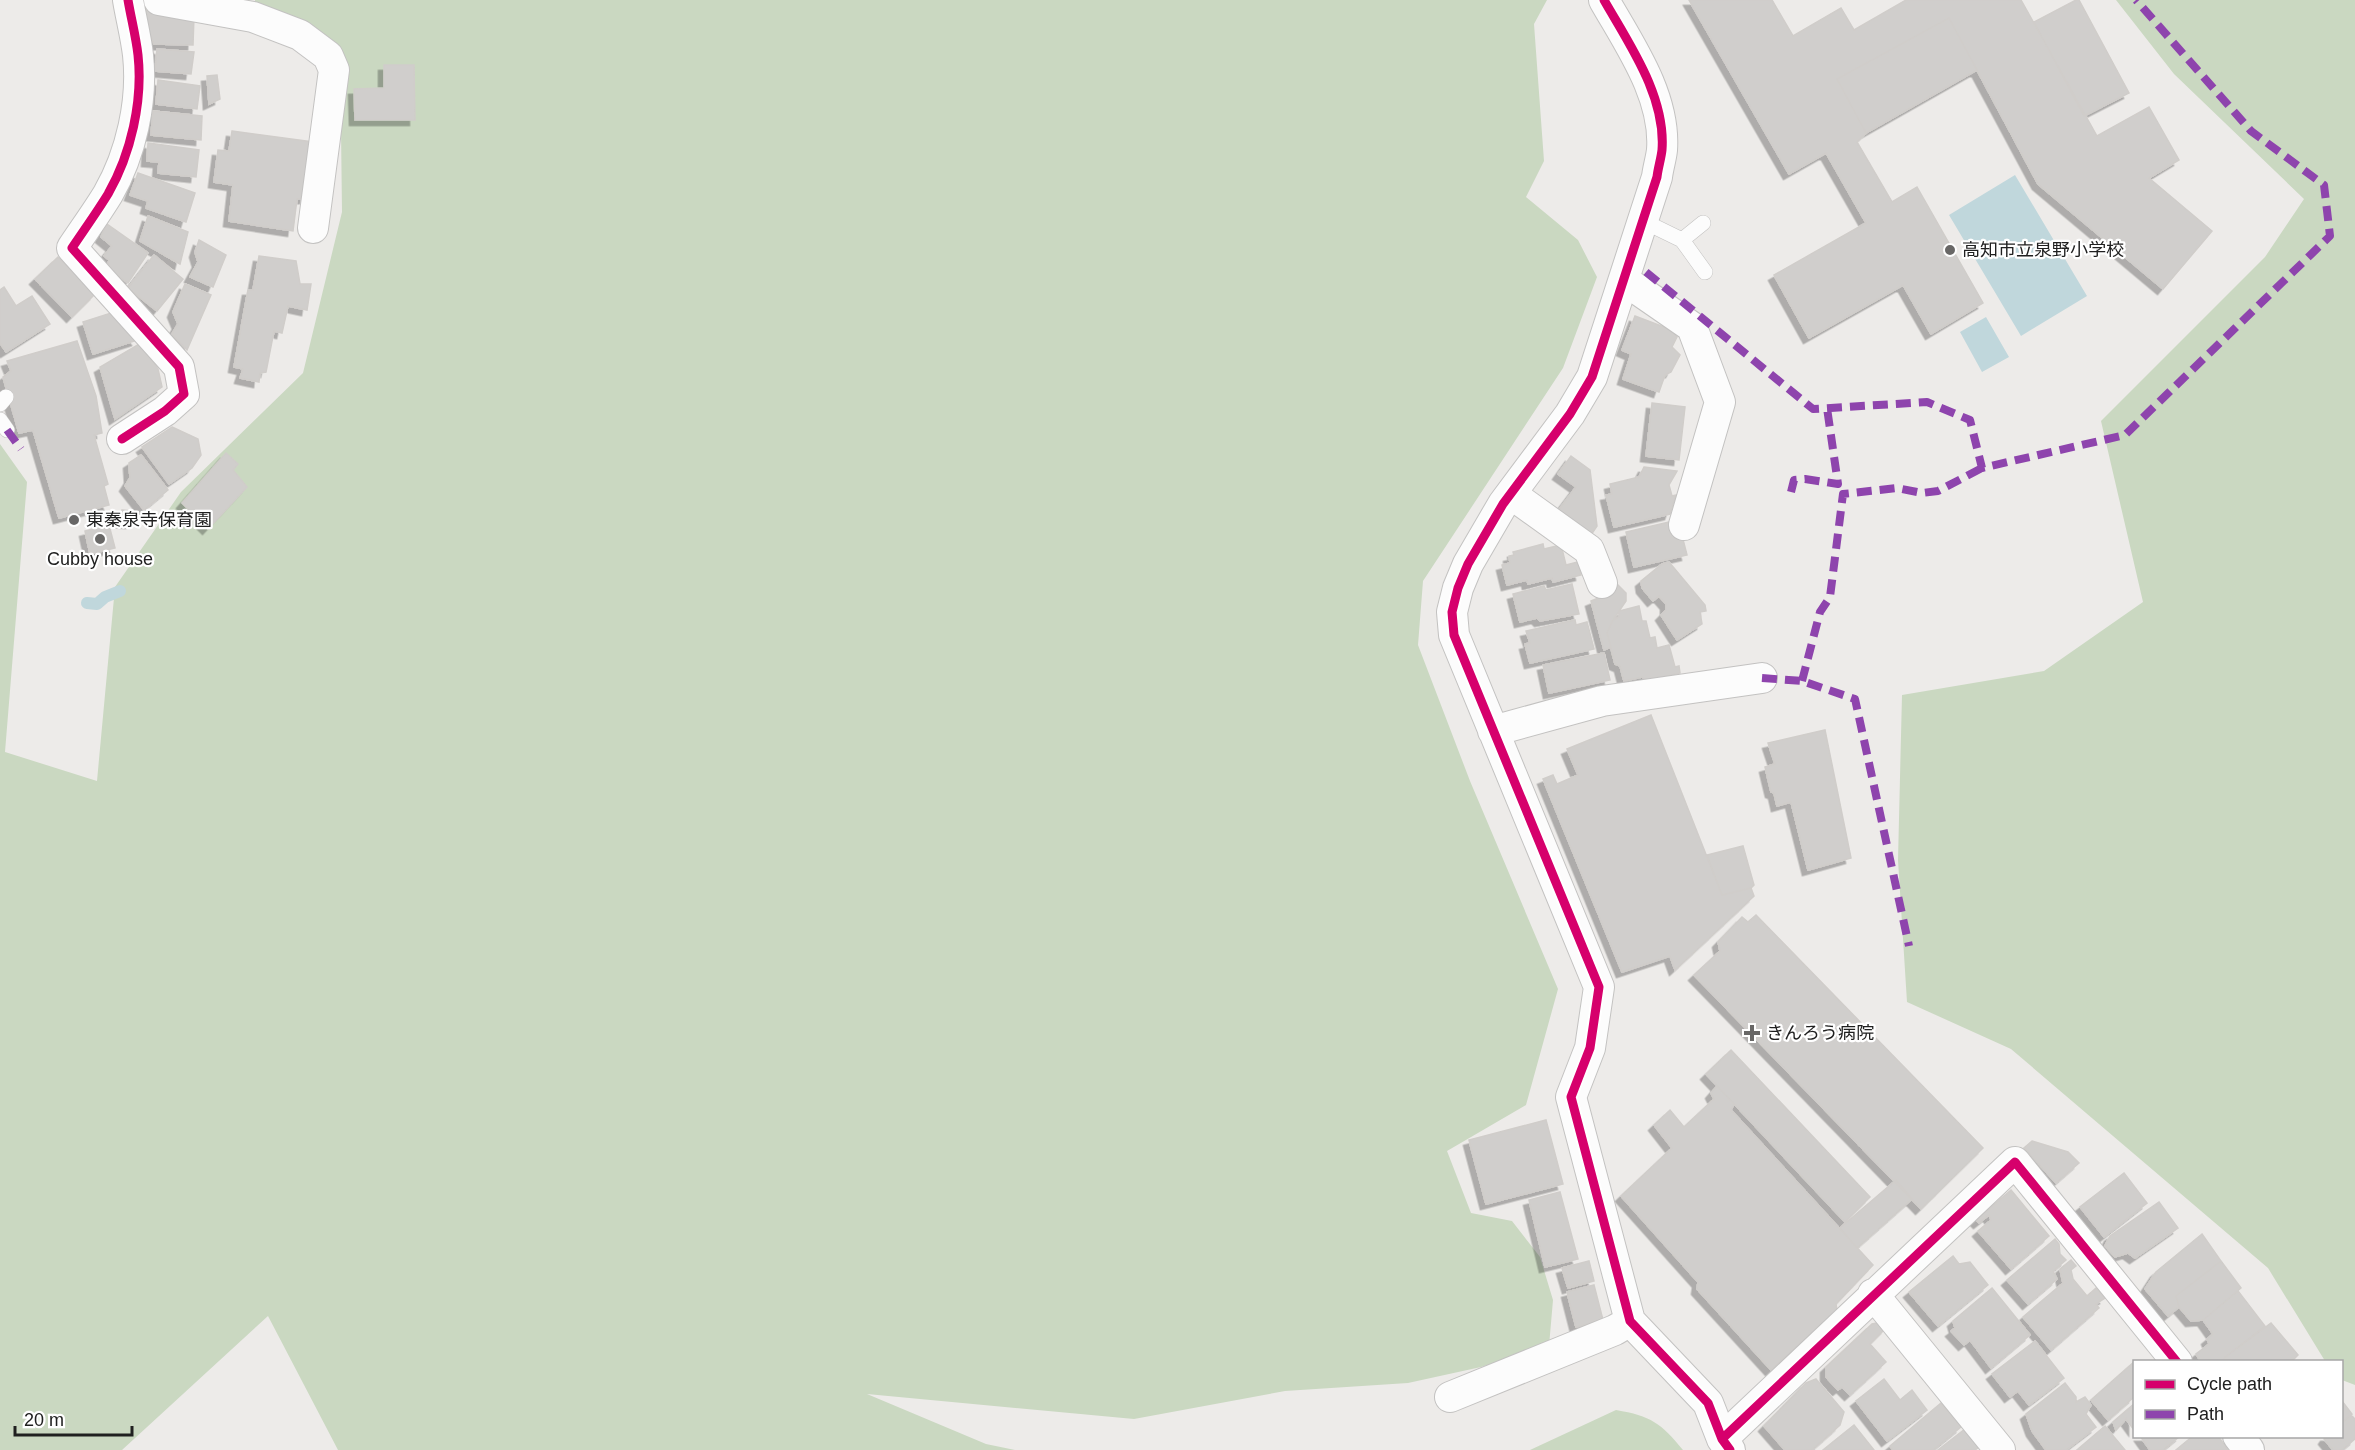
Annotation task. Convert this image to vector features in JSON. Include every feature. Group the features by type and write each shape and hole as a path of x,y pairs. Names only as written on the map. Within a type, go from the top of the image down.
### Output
{"street":[{"path":"122,439 165,411 184,394 179,368 72,248 108,192 120,168 132,129 138,97 138,56 128,0"},
{"path":"159,0 253,17 300,34 328,56 334,70 313,228"},
{"path":"1604,0 1645,75 1660,124 1662,148 1657,177 1592,377 1570,414 1511,494 1468,564 1458,588 1452,612 1454,635 1599,987 1590,1048 1571,1097 1630,1321 1708,1403 1726,1444 1873,1294 2015,1162 2175,1360"},
{"path":"1624,280 1692,327 1720,402 1684,525"},
{"path":"1511,494 1589,550 1602,583"},
{"path":"1493,731 1602,700 1762,678"},
{"path":"1873,1294 2000,1450"},
{"path":"1449,1397 1615,1330 1630,1321"},
{"path":"2239,1438 2249,1450"}],"lane":[{"path":"1643,221 1682,240 1705,272"},
{"path":"1682,240 1703,223"}],"green space":[{"path":"255,0 1547,0 1534,24 1544,161 1526,197 1578,240 1597,277 1563,368 1423,581 1418,645 1470,781 1558,989 1526,1105 1447,1151 1471,1213 1512,1221 1540,1257 1553,1300 1549,1346 1481,1367 1408,1383 1285,1391 1134,1419 867,1394 986,1444 1015,1450 338,1450 268,1316 122,1450 0,1450 0,444 27,482 5,752 97,781 115,587 181,492 303,373 342,212 340,47 255,10"},
{"path":"2116,0 2355,0 2355,1385 2343,1380 2343,1360 2324,1360 2268,1268 2011,1049 1907,1002 1898,860 1902,695 2044,671 2143,602 2101,421 2265,257 2304,199 2174,74"},
{"path":"1616,1410 1638,1415 1654,1422 1668,1433 1683,1450 1530,1450"}],"water":[{"path":"2015,175 2087,296 2021,336 1949,215"},
{"path":"1986,317 2009,357 1982,372 1960,332"}],"building":[{"path":"1689,0 1772,0 1793,36 1841,8 1854,30 1906,0 2021,0 2097,136 2149,107 2179,160 2149,178 2212,231 2163,289 2038,184 1949,18 1837,79 1866,133 1857,142 1892,202 1917,187 1983,303 1931,334 1903,285 1809,338 1774,275 1866,223 1826,153 1789,174"},
{"path":"2079,0 2129,93 2084,116 2034,22"},
{"path":"153,8 194,16 193,45 154,44 142,12"},
{"path":"1949,18 1977,70 1866,133 1837,79"},
{"path":"157,49 194,52 191,74 155,71"},
{"path":"384,65 414,65 415,120 355,120 354,89 384,88"},
{"path":"217,75 220,99 209,104 207,76"},
{"path":"158,80 200,86 197,109 156,104"},
{"path":"153,111 202,116 201,140 151,135"},
{"path":"232,131 313,142 305,198 297,199 293,231 229,221 233,185 214,182 218,150 229,151"},
{"path":"148,143 199,150 196,177 158,173 159,162 147,161"},
{"path":"138,173 195,193 186,222 146,208 148,201 130,195"},
{"path":"148,216 188,232 180,264 140,241"},
{"path":"107,224 148,253 128,283 107,268 109,260 104,256 112,246 101,237"},
{"path":"199,240 226,255 213,287 190,277 198,262 195,252"},
{"path":"154,255 183,279 157,311 128,288"},
{"path":"259,256 296,261 300,284 311,284 307,310 288,306 282,333 274,331 266,372 260,373 259,382 240,378 243,369 234,367 248,290 253,290"},
{"path":"58,257 95,294 72,317 35,279"},
{"path":"185,284 211,295 187,350 172,334 178,324 173,312"},
{"path":"4,287 16,306 32,296 50,324 6,352 0,343 0,290"},
{"path":"114,312 137,340 93,354 83,322"},
{"path":"1635,316 1669,329 1677,337 1672,347 1680,355 1671,372 1665,375 1659,392 1623,379 1631,354 1622,350"},
{"name":"東秦泉寺保育園","path":"77,341 96,396 102,433 94,435 108,484 104,486 109,505 59,518 33,430 19,433 3,377 11,371 7,361"},
{"path":"141,343 158,369 162,387 115,419 100,367"},
{"path":"1652,403 1685,407 1679,460 1646,456"},
{"path":"172,427 198,439 201,455 192,468 169,484 142,447"},
{"path":"226,453 238,464 233,470 247,487 208,529 182,503"},
{"path":"141,455 168,490 144,510 125,486 130,478 129,463"},
{"path":"1571,456 1590,470 1597,526 1591,535 1558,511 1576,487 1558,474"},
{"path":"1644,467 1677,471 1669,485 1672,496 1676,495 1670,514 1614,527 1606,495 1612,494 1610,484 1639,477"},
{"path":"122,510 132,511 131,523 121,522"},
{"path":"1678,520 1687,555 1634,567 1626,532"},
{"name":"Cubby house","path":"109,525 115,548 90,554 85,531"},
{"path":"1543,544 1544,549 1561,545 1566,565 1578,562 1581,575 1553,582 1552,578 1528,584 1527,580 1507,585 1502,565 1510,563 1509,556 1514,555 1513,552"},
{"path":"1669,562 1705,605 1706,611 1700,612 1702,624 1677,640 1661,615 1666,610 1666,604 1659,596 1653,601 1642,588 1641,581 1662,564"},
{"path":"1614,581 1626,593 1626,601 1607,633 1611,647 1604,650 1591,601 1606,595"},
{"path":"1572,584 1579,614 1520,622 1513,594 1544,586 1546,590"},
{"path":"1639,606 1642,621 1646,621 1650,638 1655,637 1657,648 1669,645 1675,667 1679,666 1680,673 1647,681 1642,677 1624,681 1620,666 1615,664 1607,633 1613,620 1619,617 1619,611"},
{"path":"1575,620 1576,625 1587,622 1594,649 1530,663 1525,644 1530,643 1526,631"},
{"path":"1604,653 1610,680 1549,693 1543,665"},
{"path":"1651,715 1722,895 1751,888 1754,896 1675,970 1670,956 1622,972 1543,779 1553,775 1557,784 1578,775 1567,749"},
{"path":"1825,730 1851,858 1808,870 1791,802 1777,806 1765,767 1775,764 1768,743"},
{"path":"1743,846 1754,885 1751,888 1722,895 1707,855"},
{"path":"1756,915 1983,1148 1921,1209 1694,975 1720,951 1718,942 1742,917 1748,922"},
{"path":"1731,1050 1870,1197 1845,1222 1706,1074"},
{"path":"1717,1086 1734,1104 1731,1110 1873,1265 1836,1304 1837,1310 1771,1370 1697,1289 1698,1282 1621,1196 1672,1148 1654,1125 1670,1110 1684,1127 1714,1099 1711,1093"},
{"path":"1546,1120 1563,1184 1486,1204 1469,1140"},
{"path":"2032,1141 2068,1152 2079,1163 2056,1183 2024,1148"},
{"path":"2124,1173 2147,1203 2104,1237 2080,1207"},
{"path":"1896,1180 1912,1199 1857,1248 1840,1228"},
{"path":"2011,1190 2049,1236 2011,1269 1978,1231 1991,1220 1989,1215 1979,1223 1976,1220"},
{"path":"1560,1192 1578,1259 1545,1267 1529,1200"},
{"path":"2159,1202 2178,1228 2135,1258 2128,1253 2115,1257 2105,1246 2110,1236"},
{"path":"2202,1234 2221,1261 2176,1296 2179,1307 2168,1316 2145,1289 2156,1272"},
{"path":"2055,1239 2059,1244 2060,1254 2066,1260 2053,1271 2057,1279 2028,1304 2007,1280"},
{"path":"1953,1256 1959,1264 1970,1262 1988,1285 1938,1326 1909,1292"},
{"path":"2071,1260 2076,1266 2071,1270 2073,1279 2087,1296 2096,1288 2105,1298 2096,1304 2099,1308 2051,1350 2023,1317 2063,1283 2060,1269"},
{"path":"1589,1261 1594,1281 1568,1288 1562,1268"},
{"path":"2221,1261 2241,1288 2203,1320 2191,1321 2179,1307 2176,1296"},
{"path":"1594,1285 1603,1320 1576,1327 1567,1292"},
{"path":"1992,1288 2030,1335 1991,1368 1970,1340 1964,1345 1951,1331 1955,1328 1953,1321"},
{"path":"2238,1291 2265,1326 2224,1358 2225,1360 2200,1360 2196,1354 2209,1344 2207,1339 2213,1334 2203,1320"},
{"path":"1881,1322 1886,1328 1870,1344 1886,1362 1850,1395 1842,1387 1838,1390 1826,1377 1826,1367 1872,1324"},
{"path":"2271,1323 2298,1355 2293,1360 2225,1360 2224,1358"},
{"path":"2035,1341 2064,1378 2029,1405 2018,1391 2010,1397 1992,1374"},
{"path":"2133,1363 2133,1398 2108,1420 2091,1400"},
{"path":"1816,1379 1844,1412 1840,1425 1812,1450 1785,1450 1764,1426 1806,1383"},
{"path":"1884,1379 1900,1400 1912,1390 1927,1410 1887,1441 1856,1401"},
{"path":"2065,1383 2076,1397 2076,1402 2085,1397 2091,1405 2086,1414 2096,1427 2066,1450 2046,1450 2032,1431 2026,1414"},
{"path":"2343,1402 2352,1414 2343,1421"},
{"path":"1941,1403 1961,1427 1933,1450 1893,1450 1890,1446"},
{"path":"2133,1405 2133,1429 2126,1419 2116,1430 2113,1422"},
{"path":"2351,1415 2355,1419 2355,1439 2342,1450 2333,1450 2324,1439 2343,1438 2343,1422"},
{"path":"1854,1425 1874,1450 1823,1450"},
{"path":"2105,1426 2125,1450 2077,1450"},
{"path":"1965,1429 1979,1447 1975,1450 1938,1450"},
{"path":"2141,1438 2178,1438 2163,1450 2150,1450"},
{"path":"2191,1438 2219,1438 2228,1450 2176,1450"}],"waterway":[{"path":"87,603 97,604 105,597 120,591"}],"marked path":[{"path":"1646,272 1813,409 1927,402 1970,420 1982,468 2125,435 2330,236 2324,185 2251,131 2136,0"},
{"path":"1791,492 1794,480 1805,479 1838,484 1827,408"},
{"path":"7,430 21,449"},
{"path":"1802,681 1820,612 1830,597 1843,494 1897,488 1922,493 1938,491 1982,468"},
{"path":"1762,678 1802,681 1855,699 1909,946"}],"cycle path":[{"path":"122,439 165,411 184,394 179,367 72,248 104,201 116,178 134,127 139,73 128,0"},
{"path":"1604,0 1644,71 1658,110 1662,130 1662,150 1657,177 1592,377 1570,414 1503,504 1468,564 1458,588 1452,612 1454,635 1599,987 1590,1048 1571,1097 1630,1321 1708,1403 1722,1439 1730,1450"},
{"path":"1722,1439 2015,1162 2175,1360"}],"place":[{"name":"高知市立泉野小学校","path":"1950,250"},
{"name":"東秦泉寺保育園","path":"74,520"},
{"name":"Cubby house","path":"100,539"},
{"name":"きんろう病院","path":"1752,1033"}]}
